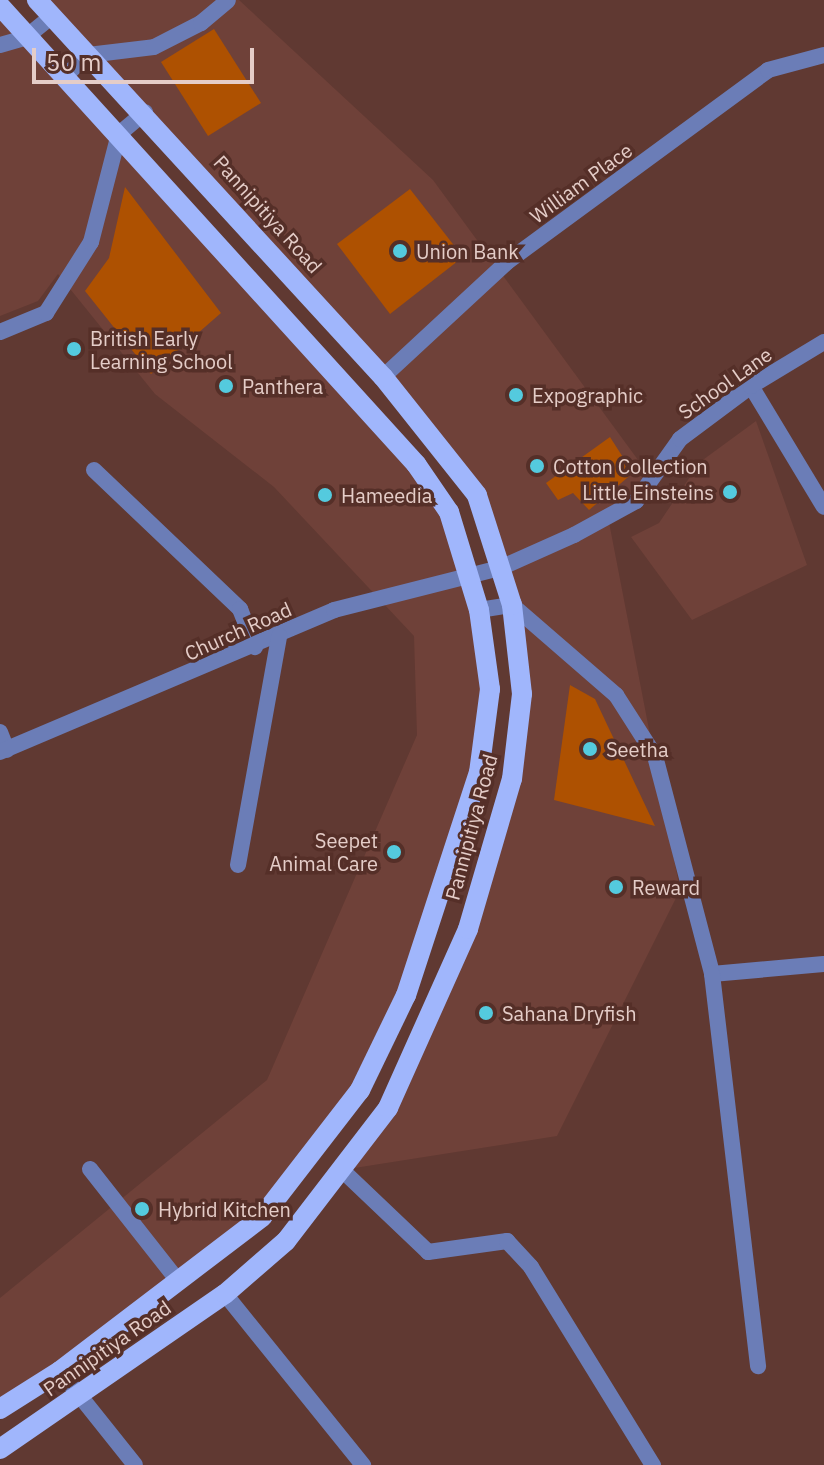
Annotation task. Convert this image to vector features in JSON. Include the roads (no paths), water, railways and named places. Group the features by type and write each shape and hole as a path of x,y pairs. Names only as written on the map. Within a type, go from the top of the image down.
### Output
{"main road":[{"name":"Pannipitiya Road","path":"0,1449 80,1398 225,1294 286,1241 388,1108 468,929 512,779 522,694 512,605 477,495 383,377 145,112 37,0"},
{"name":"Pannipitiya Road","path":"0,6 25,38 119,134 416,464 449,512 479,610 490,689 479,772 406,995 360,1090 262,1217 60,1371 0,1409"}],"street":[{"path":"64,77 88,55 154,47 201,23 228,0"},
{"path":"0,45 25,38 51,17"},
{"name":"William Place","path":"383,377 507,262 768,70 824,55"},
{"path":"0,332 46,313 91,242 119,134 145,112"},
{"name":"School Lane","path":"500,568 636,501 680,439 751,386 824,342"},
{"path":"751,386 824,507"},
{"path":"94,470 240,609 255,647"},
{"name":"Church Road","path":"2,754 255,647 334,610 500,568"},
{"path":"479,610 512,605 616,695 655,756 712,974 758,1366"},
{"path":"238,865 279,636"},
{"path":"0,732 2,754"},
{"path":"712,974 824,964"},
{"path":"90,1169 178,1281"},
{"path":"342,1170 428,1252 507,1241 531,1267 653,1465"},
{"path":"225,1294 363,1465"},
{"path":"60,1371 135,1465"}],"place":[{"name":"Union Bank","path":"400,251"},
{"name":"British Early Learning School","path":"74,349"},
{"name":"Panthera","path":"226,386"},
{"name":"Expographic","path":"516,395"},
{"name":"Cotton Collection","path":"537,466"},
{"name":"Little Einsteins","path":"730,492"},
{"name":"Hameedia","path":"325,495"},
{"name":"Seetha","path":"590,749"},
{"name":"Seepet Animal Care","path":"394,852"},
{"name":"Reward","path":"616,887"},
{"name":"Sahana Dryfish","path":"486,1013"},
{"name":"Hybrid Kitchen","path":"142,1209"}]}
